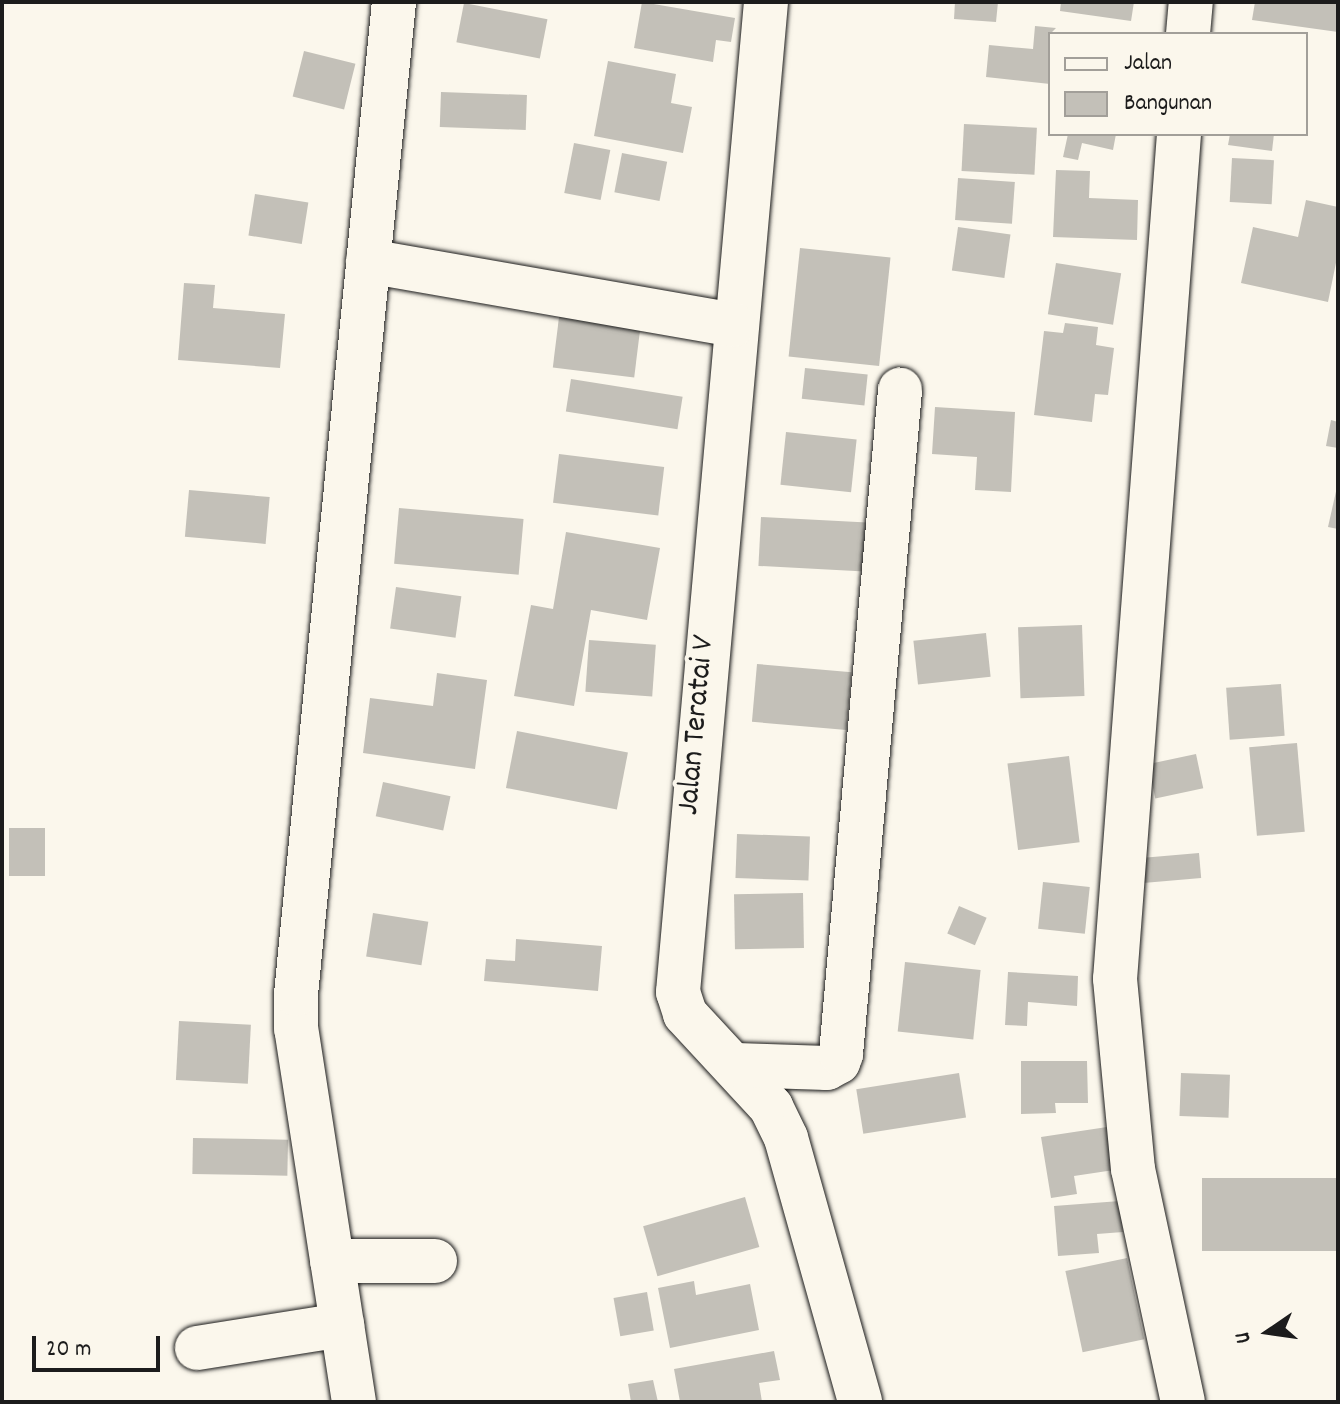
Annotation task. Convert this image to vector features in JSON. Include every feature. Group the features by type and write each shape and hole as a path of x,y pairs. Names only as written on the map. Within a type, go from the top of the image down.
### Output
{"street":[{"path":"354,1402 296,1029 296,994 394,2"},
{"name":"Jalan Teratai V","path":"766,2 733,325 678,992 692,1022 736,1065 771,1107 800,1175 860,1402"},
{"path":"1188,32 1191,2"},
{"path":"1179,136 1115,979 1133,1169 1183,1402"},
{"path":"368,261 733,325"},
{"path":"736,1065 827,1068 841,1054 900,390"},
{"path":"332,1261 435,1261"},
{"path":"197,1348 342,1325"}],"building":[{"path":"642,2 735,18 731,42 716,40 713,62 634,48"},
{"path":"955,2 998,2 996,22 954,19"},
{"path":"1061,2 1134,2 1131,21 1060,11"},
{"path":"1255,2 1338,2 1338,32 1252,20"},
{"path":"464,3 547,19 540,58 456,42"},
{"path":"1035,26 1056,28 1048,32 1048,84 986,77 989,45 1033,49"},
{"path":"304,51 355,64 344,109 293,97"},
{"path":"608,61 676,74 671,103 692,107 683,153 594,136"},
{"path":"441,92 527,95 526,130 440,127"},
{"path":"964,124 1037,128 1034,175 962,171"},
{"path":"1068,136 1116,136 1113,150 1082,143 1078,160 1063,157"},
{"path":"1230,136 1274,136 1272,151 1228,145"},
{"path":"574,143 610,150 601,200 564,193"},
{"path":"622,153 667,162 660,201 614,192"},
{"path":"1232,158 1274,160 1272,204 1230,202"},
{"path":"1056,170 1090,171 1089,198 1138,200 1137,240 1053,237"},
{"path":"958,178 1015,182 1012,224 955,220"},
{"path":"255,194 308,202 302,244 248,235"},
{"path":"1306,200 1338,207 1338,253 1328,302 1241,283 1253,227 1298,237"},
{"path":"958,227 1010,234 1004,278 952,271"},
{"path":"800,248 891,258 879,366 789,356"},
{"path":"1056,263 1121,273 1113,325 1048,314"},
{"path":"184,283 215,285 213,308 285,314 280,368 178,360"},
{"path":"560,309 641,319 634,378 553,368"},
{"path":"1065,323 1098,327 1096,345 1114,348 1108,395 1095,394 1092,422 1034,415 1044,331 1063,333"},
{"path":"805,368 868,375 864,405 802,399"},
{"path":"571,379 683,397 677,429 566,412"},
{"path":"935,407 1015,412 1011,492 975,490 977,457 932,454"},
{"path":"1331,420 1338,422 1338,448 1326,446"},
{"path":"786,432 857,439 851,492 780,485"},
{"path":"559,454 664,467 658,516 553,503"},
{"path":"1338,487 1338,529 1328,527"},
{"path":"189,490 270,497 266,544 185,537"},
{"path":"399,508 524,519 519,575 394,564"},
{"path":"761,517 867,523 864,571 758,566"},
{"path":"566,532 660,548 647,620 591,610 574,706 514,696 531,605 553,609"},
{"path":"396,587 461,596 456,638 390,629"},
{"path":"1082,625 1084,696 1021,698 1018,627"},
{"path":"986,633 991,677 918,684 913,641"},
{"path":"589,640 656,645 652,697 585,692"},
{"path":"757,664 852,672 847,730 752,722"},
{"path":"437,673 487,680 475,769 363,753 370,698 433,706"},
{"path":"1281,684 1285,736 1230,740 1226,688"},
{"path":"517,731 628,753 617,809 506,788"},
{"path":"1297,743 1305,832 1257,836 1249,747"},
{"path":"1196,754 1203,788 1155,798 1148,764"},
{"path":"1069,756 1080,842 1018,850 1007,764"},
{"path":"383,782 450,796 443,831 376,816"},
{"path":"9,828 45,828 45,876 9,876"},
{"path":"737,834 810,837 808,881 735,878"},
{"path":"1199,853 1201,878 1137,883 1135,859"},
{"path":"1043,882 1090,887 1085,934 1038,929"},
{"path":"803,893 804,948 735,949 734,894"},
{"path":"959,906 987,918 975,945 947,934"},
{"path":"373,913 428,922 421,965 366,956"},
{"path":"516,939 602,946 598,991 484,981 486,959 515,961"},
{"path":"905,962 981,970 973,1040 898,1032"},
{"path":"1008,972 1078,976 1077,1006 1028,1002 1027,1026 1005,1025"},
{"path":"179,1021 251,1025 248,1084 176,1080"},
{"path":"1021,1061 1087,1061 1088,1103 1055,1103 1056,1113 1021,1114"},
{"path":"959,1073 966,1117 863,1134 856,1089"},
{"path":"1181,1073 1230,1075 1228,1118 1179,1116"},
{"path":"1107,1127 1114,1170 1074,1176 1077,1194 1051,1198 1041,1137"},
{"path":"193,1138 288,1140 287,1176 192,1174"},
{"path":"1202,1178 1338,1178 1338,1251 1202,1251"},
{"path":"745,1197 759,1247 657,1276 643,1226"},
{"path":"1120,1201 1123,1232 1097,1234 1099,1253 1058,1256 1054,1206"},
{"path":"1127,1258 1144,1339 1083,1352 1065,1271"},
{"path":"694,1281 696,1295 750,1284 759,1330 670,1348 658,1288"},
{"path":"647,1292 654,1330 620,1336 614,1298"},
{"path":"774,1351 780,1380 759,1383 762,1402 680,1402 674,1369"},
{"path":"653,1380 658,1402 631,1402 628,1384"}]}
